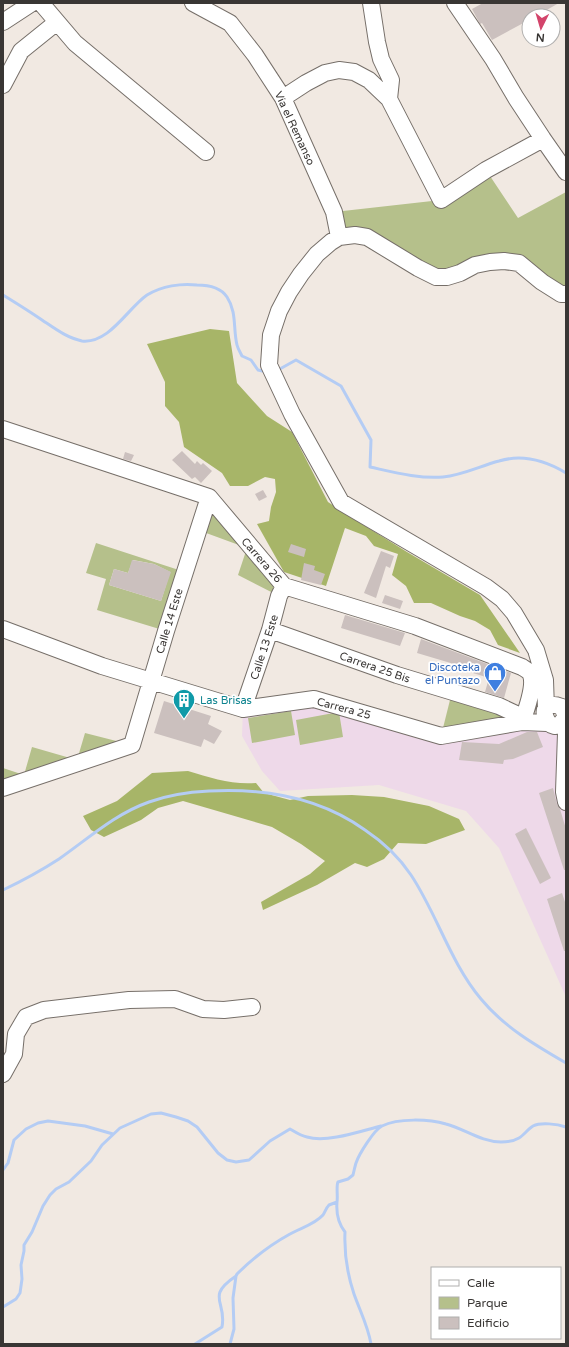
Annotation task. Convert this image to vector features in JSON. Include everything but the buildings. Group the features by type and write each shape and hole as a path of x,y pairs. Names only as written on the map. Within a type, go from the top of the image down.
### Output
{"street":[{"path":"3,22 32,3"},
{"path":"41,3 75,43 206,152"},
{"name":"Vía el Remanso","path":"193,3 230,23 255,55 283,98 334,212 339,237"},
{"path":"371,3 381,59 391,80 389,99"},
{"path":"455,3 566,172"},
{"path":"3,59 21,51 57,22"},
{"path":"3,85 21,51"},
{"path":"283,98 306,82 324,73 339,70 354,72 369,80 389,99 441,200 486,170 543,139"},
{"path":"566,294 561,294 542,282 519,263 504,261 490,262 475,266 448,277 436,277 418,268 367,237 355,235 339,237 317,254 301,274 278,311 271,335 269,365 286,400 341,502 486,587 502,599 514,613 536,650 545,680 546,717 566,739"},
{"path":"3,429 208,497"},
{"name":"Carrera 26","path":"208,497 284,586 415,626 522,667 532,676 525,722"},
{"name":"Calle 14 Este","path":"3,788 132,745 208,497"},
{"name":"Calle 13 Este","path":"243,709 270,630 279,596 284,586"},
{"name":"Carrera 25","path":"3,629 102,666 243,709 314,699 441,736 546,717 553,725 558,725 565,720"},
{"name":"Carrera 25 Bis","path":"270,630 397,675 499,706 518,715 525,722"},
{"path":"545,680 555,693 565,720 566,739 564,792 566,802"},
{"path":"3,1074 14,1054 16,1034 26,1016 44,1010 137,1000 176,999 203,1009 224,1010 252,1007"}],"shaded area":[{"path":"314,699 441,736 558,725 566,802 566,997 499,848 466,811 379,785 280,791 262,771 242,736 243,709"}],"green space":[{"path":"486,170 518,218 566,192 566,294 519,263 447,277 367,237 339,237 334,212 441,200"},
{"path":"210,329 229,331 237,383 267,416 292,432 328,502 407,552 480,595 520,653 498,645 490,630 475,621 431,603 414,603 406,586 392,575 398,554 374,546 366,536 345,528 326,586 284,572 257,524 269,521 271,507 276,492 275,479 265,477 248,486 230,486 222,473 184,447 179,422 165,406 165,382 147,344"},
{"path":"209,497 280,580 279,596 238,575 247,548 198,530"},
{"path":"96,543 185,572 166,631 97,610 106,579 86,573","holes":["133,560 154,564 170,572 161,601 109,585 114,569 128,573"]},
{"path":"452,692 518,715 441,736"},
{"path":"291,711 295,735 252,743 248,718"},
{"path":"339,712 343,737 300,745 296,720"},
{"path":"85,733 132,745 3,788 3,768 24,775 32,747 77,760"},
{"path":"188,771 230,782 256,783 264,793 290,800 308,796 352,795 384,797 429,806 459,819 465,830 426,844 398,843 384,859 367,867 355,863 317,885 263,910 261,902 310,874 325,861 301,844 272,827 183,801 158,808 141,820 104,837 91,830 83,816 117,801 152,773"}],"waterway":[{"path":"3,295 71,338 82,341 101,337 118,324 147,295 159,289 185,284 214,288 221,291 230,303 234,315 237,345 242,356 251,360 258,370 267,372"},
{"path":"278,370 296,360 341,386 371,440 370,467 415,476 443,477 499,461 516,458 542,462 566,473"},
{"path":"3,890 59,859 113,820 137,807 156,800 186,793 230,790 271,793 310,802 347,819 365,830 396,856 411,875 420,890 452,954 470,985 481,999 510,1027 566,1063"},
{"path":"3,1307 16,1299 20,1293 22,1279 21,1265 24,1245 50,1195 56,1189 69,1182 91,1161 102,1145 120,1128 151,1114 161,1113 176,1117 188,1121 197,1127 218,1153 227,1160 236,1162 249,1160 270,1141 290,1129 298,1134 324,1139 344,1136 381,1126"},
{"path":"195,1344 222,1327 223,1318 219,1300 221,1289 262,1252 283,1238 315,1221 323,1215 329,1205 337,1202 338,1182 348,1179 353,1175 356,1163 363,1148 375,1132 382,1126 389,1123 414,1120 439,1122 453,1126 480,1138 501,1142 517,1139 531,1127 540,1124 566,1127"},
{"path":"3,1170 8,1163 14,1140 26,1129 38,1123 48,1121 85,1126 113,1134"},
{"path":"337,1202 338,1218 345,1232 346,1263 354,1294 366,1325 371,1344"},
{"path":"230,1344 234,1329 233,1298 236,1276"}],"place":[{"name":"Discoteka el Puntazo","path":"495,692"},
{"name":"Las Brisas","path":"184,720"}]}
